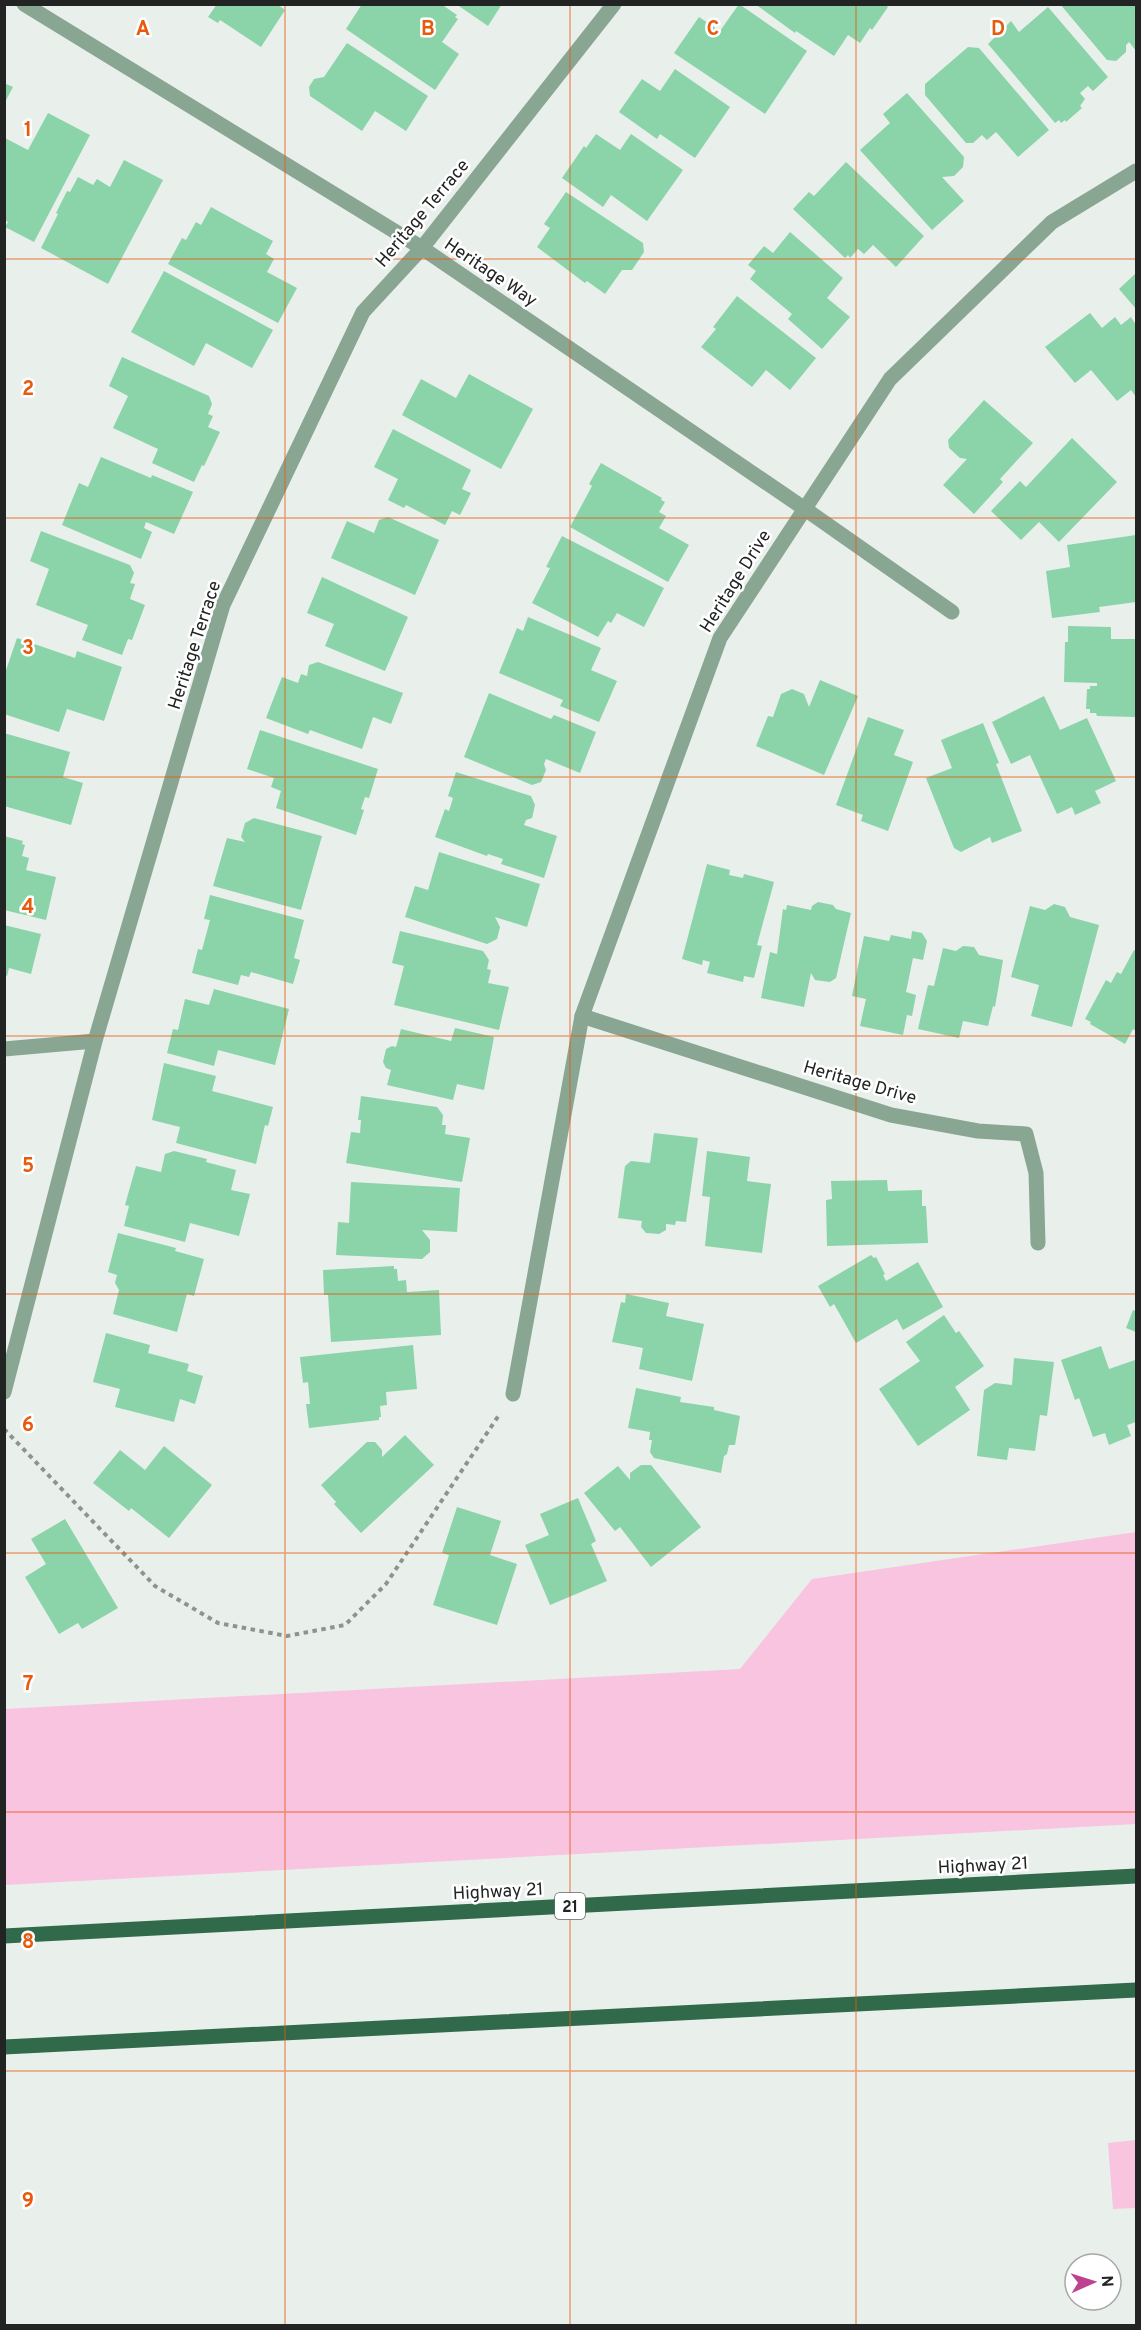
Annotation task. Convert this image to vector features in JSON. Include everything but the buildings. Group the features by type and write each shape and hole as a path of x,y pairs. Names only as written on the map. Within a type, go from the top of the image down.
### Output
{"main road":[{"name":"Highway 21","path":"4,1936 1137,1876"},
{"path":"4,2047 1137,1990"}],"street":[{"name":"Heritage Way","path":"24,4 422,248 805,508"},
{"name":"Heritage Terrace","path":"4,1392 95,1041 223,605 363,312 422,248 614,4"},
{"name":"Heritage Drive","path":"513,1394 582,1016 720,638 890,379 1052,222 1137,171"},
{"path":"805,508 952,612"},
{"name":"Heritage Drive","path":"582,1016 891,1115 978,1131 1026,1134 1035,1173 1038,1243"},
{"path":"4,1049 95,1041"}],"path":[{"path":"4,1429 155,1586 218,1623 287,1636 345,1625 386,1584 513,1394"}],"shaded area":[{"path":"1136,1532 1136,1824 5,1885 5,1709 740,1669 812,1579"},
{"path":"1136,2140 1136,2208 1113,2209 1108,2143"}]}
